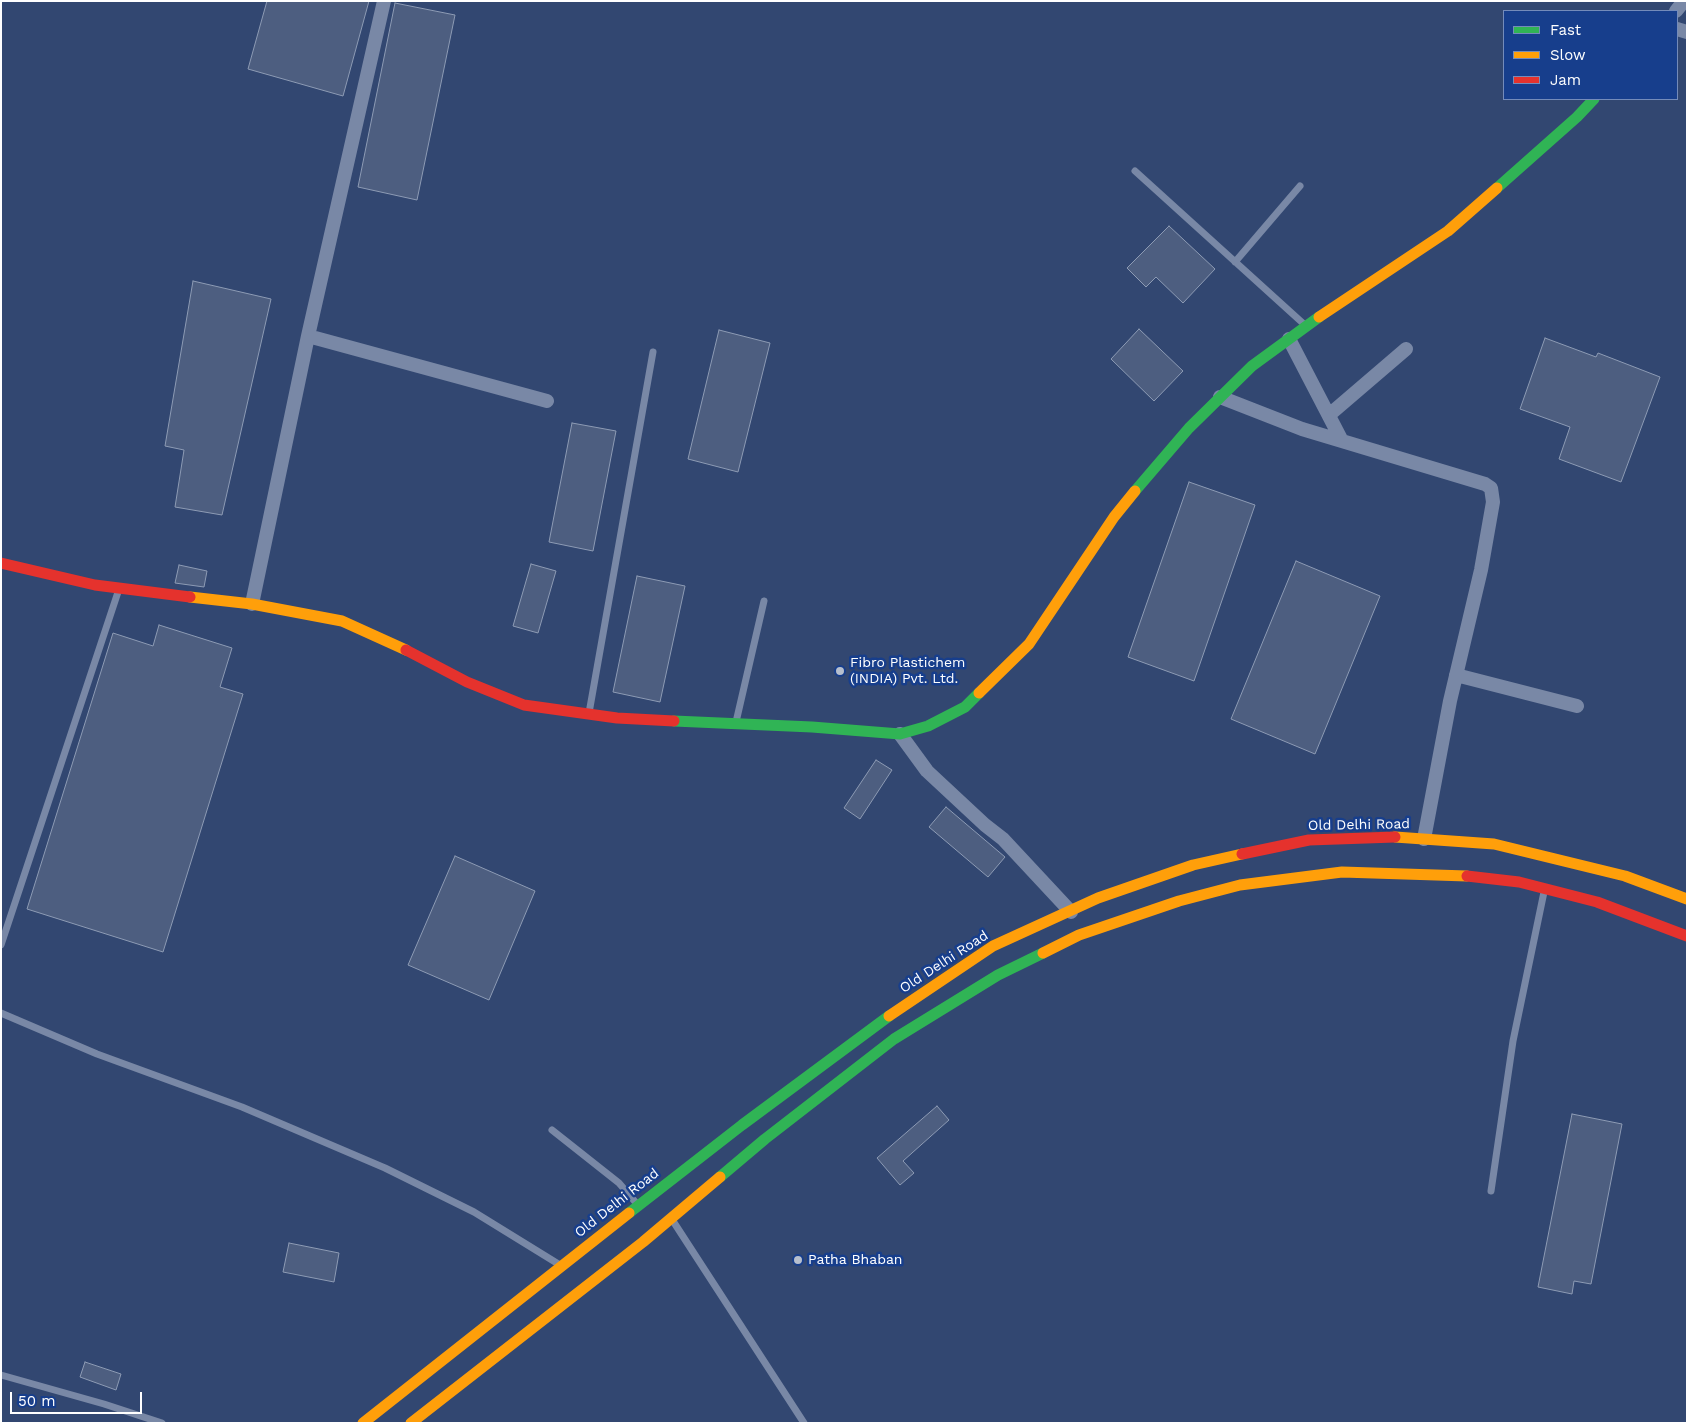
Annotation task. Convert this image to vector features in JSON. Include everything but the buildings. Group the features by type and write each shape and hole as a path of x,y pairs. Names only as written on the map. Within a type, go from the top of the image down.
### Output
{"main road":[{"path":"1,563 95,585 252,604 342,621 417,655 468,682 524,705 588,716 736,725 812,727 900,734 928,726 965,707 1029,644 1114,517 1190,428 1252,366 1306,326 1448,231 1577,117 1593,100"},
{"name":"Old Delhi Road","path":"363,1423 638,1206 867,1030 993,946 1071,912 1098,898 1193,865 1309,840 1392,837 1494,844 1625,876 1687,899"},
{"path":"411,1423 671,1218 765,1139 894,1039 998,975 1089,932 1178,901 1240,885 1342,872 1479,876 1545,888 1597,902 1687,936"}],"street":[{"path":"252,604 308,336 384,1"},
{"path":"308,336 546,401"},
{"path":"1289,339 1342,441"},
{"path":"1328,414 1406,349"},
{"path":"1220,397 1302,428 1491,488 1493,502 1484,553 1456,676 1424,839"},
{"path":"1456,676 1577,706"},
{"path":"900,734 927,772 984,825 1003,839 1071,912"}],"lane":[{"path":"1134,171 1306,326"},
{"path":"1235,262 1300,186"},
{"path":"588,716 653,352"},
{"path":"1,945 119,588"},
{"path":"736,725 764,601"},
{"path":"1490,1192 1513,1041 1545,888"},
{"path":"1,1013 97,1054 242,1107 385,1168 474,1212 562,1266"},
{"path":"552,1130 619,1183 638,1206"},
{"path":"671,1218 804,1423"},
{"path":"1,1375 104,1404 162,1423"}],"traffic: fast":[{"path":"1497,188 1577,117 1593,100"},
{"path":"1135,491 1189,428 1252,366 1319,317"},
{"path":"674,721 812,727 900,734 928,726 965,707 979,693"},
{"path":"720,1177 765,1139 894,1039 998,975 1043,953"},
{"path":"629,1213 742,1125 889,1016"}],"traffic: slow":[{"path":"1319,317 1448,231 1497,188"},
{"path":"979,693 1029,644 1114,517 1135,491"},
{"path":"190,597 252,604 342,621 406,650"},
{"path":"1395,837 1494,844 1625,876 1687,899"},
{"path":"889,1016 993,946 1098,898 1193,865 1242,854"},
{"path":"1043,953 1079,935 1179,901 1240,885 1342,872 1467,876"},
{"path":"411,1423 643,1242 720,1177"},
{"path":"363,1423 629,1213"}],"traffic: jam":[{"path":"1,563 95,585 190,597"},
{"path":"406,650 467,682 524,705 617,718 674,721"},
{"path":"1242,854 1309,840 1395,837"},
{"path":"1467,876 1519,882 1597,902 1687,936"}],"place":[{"name":"Fibro Plastichem (INDIA) Pvt. Ltd.","path":"840,671"},
{"name":"Patha Bhaban","path":"798,1260"}]}
